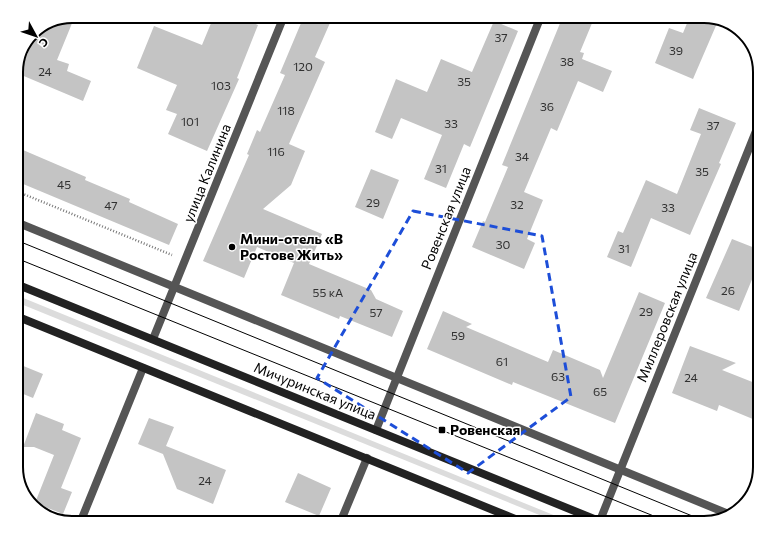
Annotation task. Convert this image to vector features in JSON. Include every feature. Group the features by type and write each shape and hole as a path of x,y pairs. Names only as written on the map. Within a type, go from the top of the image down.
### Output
{"main road":[{"name":"Мичуринская улица","path":"23,287 586,516"},
{"path":"23,319 508,516"}],"street":[{"name":"улица Калинина","path":"153,339 281,23"},
{"name":"Ровенская улица","path":"376,430 538,23"},
{"name":"Миллеровская улица","path":"603,516 753,139"},
{"path":"23,225 175,286 396,379 723,512"},
{"path":"83,516 143,368"},
{"path":"343,516 367,458"}],"path":[{"path":"23,194 185,260"}],"highlighted area":[{"path":"413,211 542,236 571,397 468,473 317,378"}],"shaded area":[{"path":"23,298 556,516 542,516 23,305"}],"building":[{"path":"72,23 57,60 69,64 67,71 91,81 83,101 23,76 25,59 33,42 45,31 63,24"},
{"path":"211,23 253,23 258,25 237,78 239,79 207,151 168,134 177,114 166,110 177,85 137,68 154,26 202,45"},
{"path":"301,23 330,23 315,57 325,62 289,144 305,151 291,185 263,209 322,234 309,264 371,290 376,299 403,311 392,337 340,316 339,319 281,295 294,263 257,247 244,278 203,261 249,155 247,154 257,130 260,132 285,75 280,73"},
{"path":"493,23 499,23 518,31 470,147 464,144 446,188 424,179 442,135 401,118 392,139 375,132 396,79 427,92 441,59 472,72"},
{"path":"560,23 592,23 580,52 584,53 582,59 612,71 603,92 578,81 557,131 551,128 524,192 543,200 527,239 535,243 524,269 472,247 483,221 485,222 508,167 502,165"},
{"path":"687,23 710,23 716,25 693,79 655,63 669,28 683,33"},
{"path":"699,108 736,123 719,163 721,164 690,235 651,218 631,267 607,257 618,231 623,233 646,180 677,194 701,134 690,130"},
{"path":"23,150 86,177 85,180 130,199 129,202 178,224 169,245 23,184"},
{"path":"371,169 399,180 383,219 355,207"},
{"path":"732,239 753,247 753,277 739,311 706,298"},
{"path":"639,292 665,303 615,423 513,382 512,385 427,349 443,311 472,324 466,327 548,362 553,350 600,370 603,378"},
{"path":"690,346 736,363 722,370 753,382 753,419 719,405 717,411 672,393"},
{"path":"23,366 43,374 33,398 23,394"},
{"path":"36,413 64,424 62,430 81,438 61,488 72,492 63,514 42,506 36,501 54,455 34,447 23,447"},
{"path":"149,418 174,427 166,446 226,470 213,504 177,489 163,454 138,444"},
{"path":"298,473 331,488 319,516 285,502"}],"tram line":[{"path":"23,243 692,516"},
{"path":"23,261 654,516"}],"place":[{"name":"Мини-отель «В Ростове Жить»","path":"232,247"},
{"name":"Ровенская","path":"442,430"}]}
